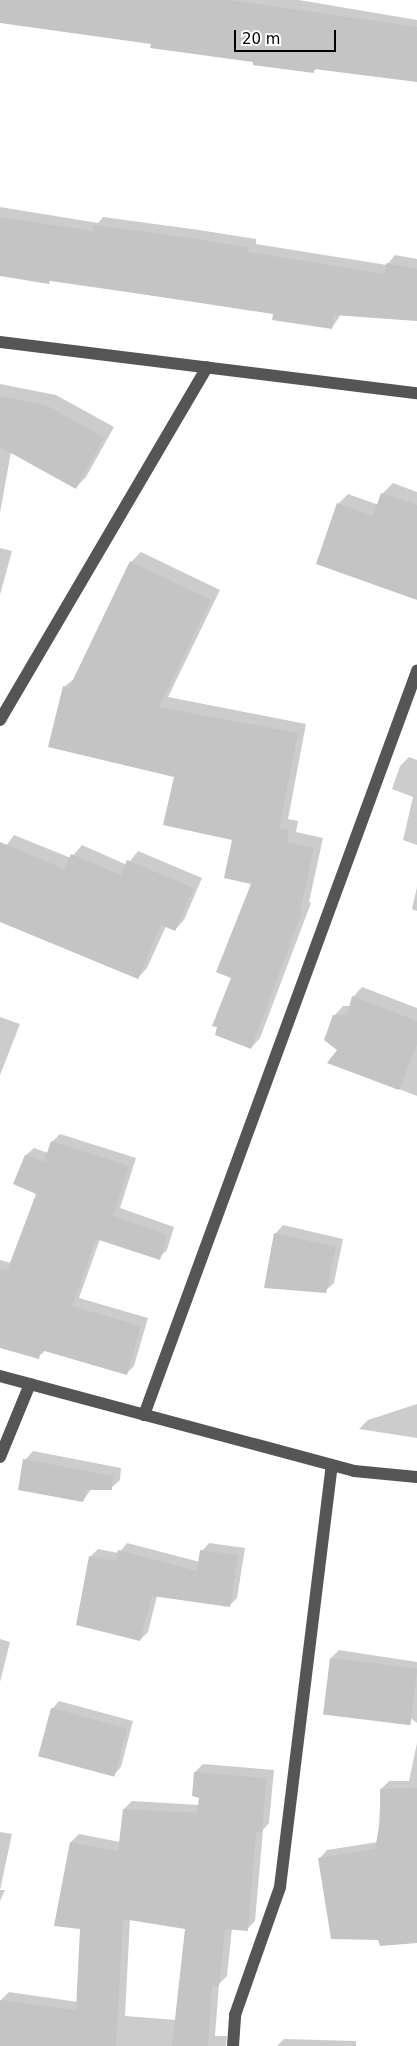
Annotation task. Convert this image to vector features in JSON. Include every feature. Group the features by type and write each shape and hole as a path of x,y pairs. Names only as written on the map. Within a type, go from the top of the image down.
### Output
{"street":[{"path":"0,342 417,393"},
{"path":"0,720 207,367"},
{"path":"144,1415 417,670"},
{"path":"0,1376 354,1471 417,1477"},
{"path":"0,1457 30,1384"},
{"path":"233,2046 235,2015 280,1886 332,1465"}],"building":[{"path":"0,0 230,0 417,27 417,82 314,69 314,73 253,65 253,62 150,48 151,44 0,23"},
{"path":"0,217 93,231 94,225 190,238 249,248 248,252 385,274 386,263 417,269 417,321 334,315 332,329 272,320 273,314 50,280 49,284 0,276"},
{"path":"0,396 46,405 104,438 76,489 0,447"},
{"path":"381,493 417,505 417,600 316,564 337,503 373,516"},
{"path":"130,561 211,600 159,707 298,733 279,828 289,830 287,842 314,848 300,912 302,913 251,1049 215,1035 217,1027 212,1026 231,978 216,972 251,884 224,878 232,840 163,825 174,777 48,747 63,686 69,688"},
{"path":"0,842 64,869 71,854 121,875 127,860 194,888 175,931 161,925 138,979 0,922"},
{"path":"352,996 417,1021 417,1044 399,1090 327,1063 337,1050 324,1040 333,1015 347,1015"},
{"path":"51,1141 129,1166 113,1216 167,1235 160,1260 96,1239 72,1306 141,1326 127,1375 41,1350 39,1359 0,1348 0,1269 7,1271 36,1194 13,1184 25,1155 44,1162"},
{"path":"274,1233 336,1247 326,1293 264,1288"},
{"path":"23,1459 113,1476 112,1490 86,1490 83,1502 18,1490"},
{"path":"118,1550 197,1571 200,1550 238,1555 230,1607 152,1596 140,1641 76,1625 89,1556 116,1561"},
{"path":"330,1658 417,1669 410,1725 323,1715"},
{"path":"51,1708 127,1728 114,1777 38,1756"},
{"path":"194,1772 266,1778 262,1833 256,1832 248,1931 225,1929 219,1986 212,1985 208,2046 172,2046 185,1929 123,1919 116,2046 0,2046 0,2000 76,2010 80,1929 54,1926 70,1842 118,1851 123,1809 197,1813 199,1798 192,1796"},
{"path":"417,1788 417,1943 380,1946 378,1940 331,1939 318,1858 375,1849 380,1822 380,1789"}]}
